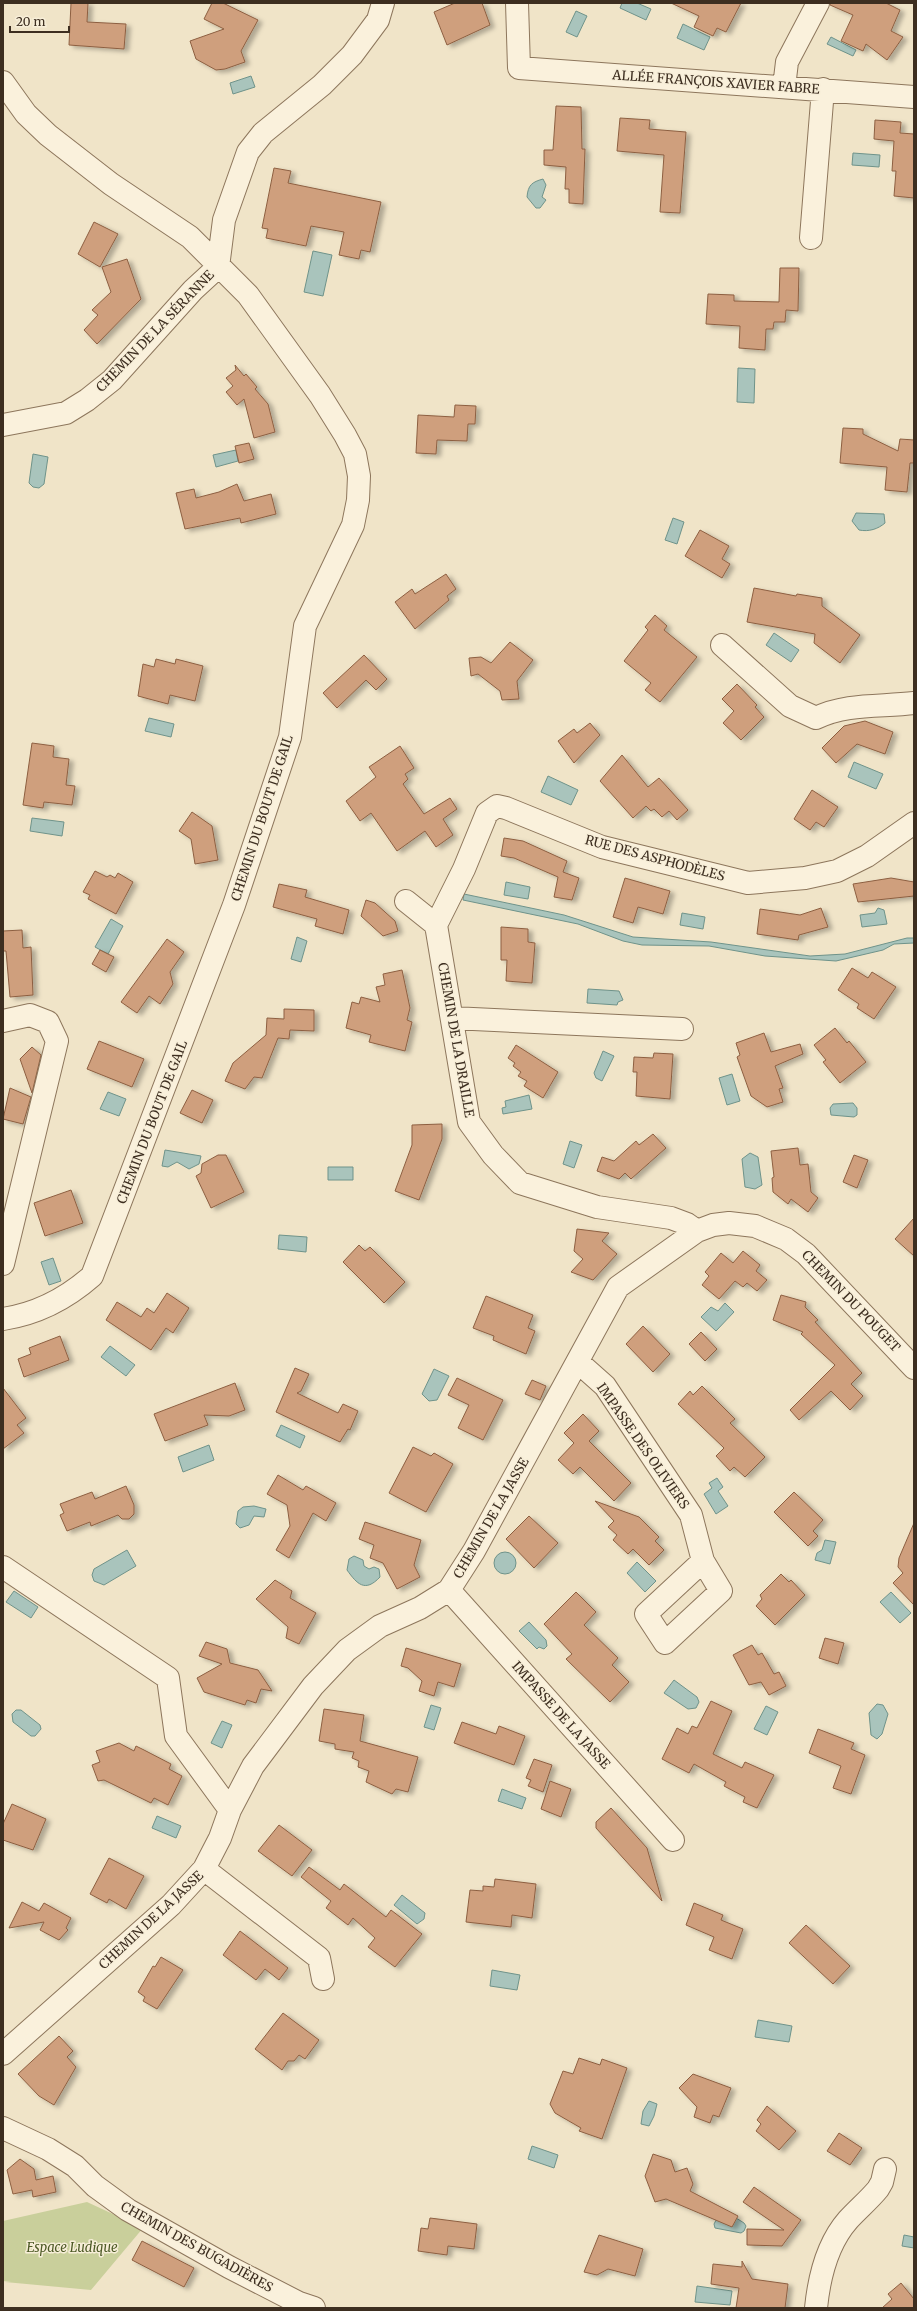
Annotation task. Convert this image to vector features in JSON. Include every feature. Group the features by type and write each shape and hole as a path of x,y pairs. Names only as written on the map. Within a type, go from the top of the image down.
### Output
{"street":[{"path":"218,267 224,220 248,152 263,133 322,85 352,55 378,20 383,3"},
{"name":"ALLÉE FRANÇOIS XAVIER FABRE","path":"517,3 519,68 823,89 914,97"},
{"path":"784,87 787,62 818,3"},
{"name":"CHEMIN DU BOUT DE GAIL","path":"3,82 26,114 48,135 111,184 190,237 218,267 248,295 320,395 345,435 355,454 359,476 358,500 353,525 305,626 290,737 234,905 92,1276 74,1292 23,1316 3,1319"},
{"path":"811,238 823,89"},
{"name":"CHEMIN DE LA SÉRANNE","path":"3,425 66,413 87,400 112,380 193,290 218,267"},
{"path":"722,645 790,706 816,718 829,712 848,708 914,703"},
{"name":"RUE DES ASPHODÈLES","path":"436,925 464,869 487,813 496,806 506,808 602,847 748,883 805,878 837,871 867,856 914,823"},
{"path":"406,901 436,925"},
{"name":"CHEMIN DE LA DRAILLE","path":"436,925 469,1122 493,1155 520,1183 597,1207 671,1218 687,1224 696,1231"},
{"path":"3,1021 30,1016 48,1022 57,1041 3,1264"},
{"path":"452,1018 682,1029"},
{"name":"CHEMIN DU POUGET","path":"673,1247 696,1231 713,1225 729,1223 755,1226 786,1239 806,1254 914,1368"},
{"name":"CHEMIN DE LA JASSE","path":"3,2054 171,1905 204,1869 220,1838 230,1810 258,1760 313,1686 347,1650 380,1626 420,1608 449,1590 474,1552 618,1287 673,1247"},
{"name":"IMPASSE DES OLIVIERS","path":"578,1362 605,1386 691,1515 703,1561"},
{"path":"3,1567 168,1678 176,1736 230,1810"},
{"name":"IMPASSE DE LA JASSE","path":"449,1590 673,1840"},
{"path":"204,1869 319,1958 323,1979"},
{"name":"CHEMIN DES BUGADIÈRES","path":"3,2128 48,2149 68,2162 95,2186 128,2210 228,2267 299,2303 314,2308"},
{"path":"816,2308 821,2276 831,2248 844,2225 878,2189 882,2182 885,2169"}],"green space":[{"name":"Espace Ludique","path":"87,2202 143,2228 91,2290 3,2281 3,2221"}],"water":[{"path":"622,3 637,3 651,9 646,20 620,8"},
{"path":"576,11 587,16 577,37 566,32"},
{"path":"683,24 710,37 704,50 677,38"},
{"path":"831,37 856,50 853,56 827,44"},
{"path":"251,76 255,87 233,94 230,83"},
{"path":"853,153 880,155 879,167 852,165"},
{"path":"543,179 546,185 542,197 546,200 540,208 536,208 527,197 528,190 536,181"},
{"path":"313,251 332,255 323,296 304,292"},
{"path":"738,368 755,369 754,403 737,402"},
{"path":"236,450 238,461 216,467 213,455"},
{"path":"33,454 48,457 44,484 39,488 33,487 29,483"},
{"path":"856,513 884,514 885,523 873,530 859,530 852,521"},
{"path":"673,518 684,522 677,544 665,540"},
{"path":"774,633 799,650 791,662 766,645"},
{"path":"149,718 174,724 171,737 145,731"},
{"path":"854,762 883,774 876,789 848,777"},
{"path":"548,776 578,790 571,805 541,792"},
{"path":"32,818 64,822 62,836 30,831"},
{"path":"506,882 530,887 528,899 504,895"},
{"path":"464,894 564,915 633,937 711,942 810,956 845,954 907,938 914,938 914,943 894,944 883,950 836,961 765,956 709,946 642,945 623,941 578,924 463,900"},
{"path":"878,908 884,910 887,924 862,927 860,915 875,913"},
{"path":"682,913 705,917 703,929 680,925"},
{"path":"111,919 123,926 108,954 95,947"},
{"path":"297,937 307,941 301,962 291,959"},
{"path":"588,989 619,991 623,1000 618,1002 617,1005 587,1003"},
{"path":"603,1051 614,1056 602,1081 596,1078 594,1073"},
{"path":"732,1074 740,1101 727,1105 719,1078"},
{"path":"108,1092 126,1099 119,1116 100,1109"},
{"path":"529,1095 532,1109 503,1114 502,1108 506,1107 505,1101"},
{"path":"853,1103 857,1108 857,1115 854,1117 831,1115 830,1108 833,1104"},
{"path":"570,1141 582,1145 574,1168 563,1164"},
{"path":"165,1150 201,1156 199,1164 189,1169 177,1162 168,1167 162,1166"},
{"path":"750,1153 758,1157 762,1185 755,1189 745,1187 742,1159"},
{"path":"328,1167 353,1167 353,1180 328,1180"},
{"path":"279,1235 307,1237 306,1252 278,1249"},
{"path":"53,1258 61,1281 49,1285 41,1262"},
{"path":"725,1303 734,1312 716,1331 701,1317 711,1307 718,1311"},
{"path":"110,1346 135,1365 126,1376 101,1357"},
{"path":"434,1369 449,1376 437,1400 429,1401 422,1394"},
{"path":"281,1425 305,1436 300,1448 276,1436"},
{"path":"209,1445 214,1460 183,1472 178,1457"},
{"path":"717,1478 723,1487 718,1491 728,1506 716,1514 704,1494 712,1488 709,1483"},
{"path":"254,1506 266,1509 264,1517 254,1516 249,1525 240,1528 236,1524 238,1511 243,1507"},
{"path":"825,1540 836,1542 830,1564 815,1560 817,1553 822,1550"},
{"path":"127,1550 136,1566 104,1585 94,1581 92,1575 94,1569"},
{"path":"505,1552 513,1555 516,1563 513,1571 505,1574 497,1571 494,1563 497,1555"},
{"path":"354,1556 363,1560 364,1566 369,1569 374,1567 379,1569 380,1577 375,1582 366,1586 358,1583 354,1579 347,1570 349,1559"},
{"path":"637,1562 656,1581 645,1592 627,1573"},
{"path":"14,1591 38,1607 31,1618 6,1602"},
{"path":"891,1592 911,1613 900,1623 880,1602"},
{"path":"529,1622 546,1640 547,1646 544,1649 539,1647 537,1649 519,1631"},
{"path":"674,1680 697,1697 699,1702 696,1708 688,1709 664,1693"},
{"path":"877,1704 883,1705 888,1714 882,1734 877,1739 871,1735 869,1713"},
{"path":"431,1705 441,1708 434,1730 424,1727"},
{"path":"766,1706 778,1712 767,1735 754,1729"},
{"path":"16,1710 21,1710 40,1725 41,1729 35,1736 31,1736 13,1722 12,1714"},
{"path":"222,1721 232,1725 222,1748 211,1743"},
{"path":"502,1789 526,1798 522,1809 498,1801"},
{"path":"157,1816 181,1826 176,1838 152,1828"},
{"path":"402,1895 425,1913 424,1919 417,1924 394,1905"},
{"path":"492,1970 520,1975 517,1990 490,1986"},
{"path":"758,2020 792,2026 789,2042 755,2037"},
{"path":"649,2101 657,2104 654,2116 649,2126 641,2124 643,2111"},
{"path":"532,2146 558,2155 554,2168 528,2159"},
{"path":"722,2209 744,2223 746,2226 744,2231 741,2233 715,2228 714,2224"},
{"path":"904,2235 914,2237 914,2248 902,2246"},
{"path":"697,2286 732,2291 730,2305 695,2302"}],"building":[{"path":"71,3 88,3 87,22 126,24 124,49 69,45"},
{"path":"212,3 223,3 258,20 241,51 245,62 225,69 216,70 196,59 190,41 224,29 204,19"},
{"path":"455,3 482,3 490,25 447,45 434,12"},
{"path":"671,3 741,3 726,32 717,28 713,36 694,27 699,16"},
{"path":"830,3 886,3 900,10 891,31 903,37 887,60 866,44 863,51 841,41 853,15 830,5"},
{"path":"556,106 581,107 582,149 585,149 583,204 569,203 569,189 565,189 566,167 544,165 544,150 553,150"},
{"path":"620,118 650,120 649,129 686,132 680,213 660,212 664,155 617,151"},
{"path":"875,120 901,122 900,133 914,134 914,198 894,196 896,171 892,171 894,141 874,139"},
{"path":"274,168 291,171 288,183 381,202 370,252 361,250 359,259 339,255 344,232 311,226 306,246 266,238 268,229 262,228"},
{"path":"94,222 118,234 100,267 78,254"},
{"path":"127,259 141,299 97,344 84,330 98,315 92,310 111,292 102,267"},
{"path":"780,268 799,268 798,311 786,310 785,322 774,322 773,329 766,329 765,350 739,348 740,326 706,324 708,294 734,295 734,301 779,302"},
{"path":"235,365 244,376 246,374 257,387 255,389 268,404 275,432 254,438 244,399 237,405 226,392 233,386 226,378 236,370"},
{"path":"455,405 476,406 475,424 468,424 467,441 437,440 436,454 416,453 418,415 454,417"},
{"path":"843,428 863,429 863,434 898,451 900,439 914,440 914,463 910,463 907,492 885,490 887,467 840,463"},
{"path":"249,443 254,459 239,463 235,446"},
{"path":"237,484 244,501 271,494 276,514 241,523 240,518 185,529 176,493 194,489 196,498 219,492"},
{"path":"700,530 729,546 722,559 730,564 722,578 685,556"},
{"path":"446,574 456,589 447,596 449,600 415,629 395,602 412,589 415,594"},
{"path":"754,588 796,596 797,594 822,598 822,606 860,635 840,663 814,643 815,634 747,622"},
{"path":"655,615 667,626 664,630 697,657 660,702 645,690 651,683 624,661 648,630 645,627"},
{"path":"510,642 533,660 517,681 519,699 502,700 500,691 478,674 471,676 469,658 481,657 491,663"},
{"path":"364,655 387,679 376,690 366,680 337,708 323,693"},
{"path":"156,659 175,664 176,659 203,666 195,701 170,695 168,704 138,696 143,664 154,667"},
{"path":"737,684 757,705 755,707 764,717 741,740 723,723 734,711 722,699"},
{"path":"865,721 893,732 885,754 857,744 836,763 822,748 844,726"},
{"path":"590,723 600,735 574,763 558,741 574,729 577,733"},
{"path":"32,743 54,746 53,757 69,759 66,785 75,786 72,805 44,802 43,808 23,805"},
{"path":"400,746 414,768 405,774 408,779 403,784 424,814 450,798 457,809 443,819 453,835 436,847 425,831 397,851 371,813 360,821 346,801 376,777 369,767"},
{"path":"622,755 648,787 659,778 688,810 677,820 669,811 662,817 654,809 651,811 646,806 633,818 600,781"},
{"path":"812,790 838,807 824,827 816,822 810,830 794,819"},
{"path":"192,812 212,826 218,860 195,864 191,839 179,831"},
{"path":"504,838 523,841 567,861 563,872 579,878 572,900 554,897 558,877 514,858 501,856"},
{"path":"95,871 107,877 110,875 115,878 118,873 133,882 116,914 88,899 90,895 83,892"},
{"path":"625,878 670,891 663,914 638,907 633,923 613,917"},
{"path":"891,878 914,882 914,896 858,902 853,884"},
{"path":"279,884 307,890 305,897 349,910 343,934 315,926 317,919 273,907"},
{"path":"366,900 375,903 395,921 398,931 383,936 361,916"},
{"path":"821,908 828,927 799,935 798,940 757,934 760,909 800,915"},
{"path":"501,927 528,929 528,942 535,943 532,983 506,981 507,960 501,960"},
{"path":"22,930 23,948 31,947 33,995 10,997 6,951 3,951 3,931"},
{"path":"167,939 184,952 170,972 173,984 160,1004 149,996 137,1013 121,1002"},
{"path":"100,950 114,957 106,972 92,964"},
{"path":"852,968 868,978 872,972 896,987 874,1019 857,1008 859,1004 838,990"},
{"path":"402,970 410,1008 407,1020 412,1022 405,1051 369,1042 371,1035 346,1028 352,1002 359,1004 361,997 380,1002 376,987 385,985 383,974"},
{"path":"284,1009 314,1010 314,1031 290,1030 289,1039 278,1038 262,1078 254,1077 245,1089 225,1081 233,1063 266,1035 267,1018 284,1019"},
{"path":"835,1028 847,1043 849,1041 866,1062 840,1083 823,1062 826,1060 814,1045"},
{"path":"764,1033 771,1052 800,1044 803,1054 775,1066 783,1088 779,1089 783,1102 767,1107 751,1096 737,1057 740,1055 736,1043"},
{"path":"99,1041 144,1059 132,1087 87,1069"},
{"path":"516,1045 558,1072 543,1098 524,1086 527,1081 518,1076 521,1072 513,1066 515,1063 508,1058"},
{"path":"32,1047 41,1055 32,1093 20,1059"},
{"path":"654,1053 673,1054 670,1099 636,1096 637,1072 633,1072 634,1057 653,1058"},
{"path":"10,1088 31,1097 23,1124 3,1119"},
{"path":"192,1090 213,1100 202,1123 180,1113"},
{"path":"442,1124 442,1139 419,1200 395,1191 412,1145 412,1125"},
{"path":"653,1134 666,1148 631,1179 625,1173 619,1179 597,1171 602,1157 614,1161 636,1141 639,1145"},
{"path":"798,1148 800,1165 808,1164 811,1192 818,1198 808,1212 791,1199 788,1204 773,1192 772,1178 774,1177 771,1151"},
{"path":"218,1155 226,1155 244,1192 211,1208 196,1176 201,1173 202,1164"},
{"path":"854,1155 868,1160 857,1188 843,1182"},
{"path":"71,1190 83,1223 45,1236 34,1203"},
{"path":"914,1218 914,1256 895,1239"},
{"path":"577,1229 609,1233 602,1241 617,1254 593,1280 571,1272 583,1259 574,1251"},
{"path":"359,1245 365,1251 370,1247 405,1282 384,1303 343,1262"},
{"path":"743,1251 760,1265 756,1271 767,1280 757,1291 747,1283 743,1287 735,1281 719,1299 702,1285 709,1276 705,1272 721,1253 733,1263"},
{"path":"167,1293 189,1308 173,1333 166,1328 151,1350 106,1320 117,1302 141,1317 147,1308 154,1313"},
{"path":"781,1295 806,1302 805,1307 818,1320 815,1322 862,1373 851,1384 863,1396 850,1410 831,1391 799,1420 790,1410 835,1365 801,1334 803,1332 773,1320"},
{"path":"486,1296 533,1315 528,1328 535,1331 526,1354 493,1340 494,1336 473,1328"},
{"path":"643,1326 670,1354 653,1372 626,1344"},
{"path":"701,1332 717,1349 705,1361 689,1344"},
{"path":"60,1336 69,1360 24,1377 18,1359 31,1354 29,1348"},
{"path":"295,1368 309,1374 301,1391 297,1393 338,1413 343,1404 358,1411 350,1430 348,1429 340,1442 276,1412"},
{"path":"457,1378 503,1400 483,1440 458,1428 469,1405 448,1395"},
{"path":"532,1380 546,1386 540,1400 525,1394"},
{"path":"235,1383 245,1410 229,1416 204,1415 208,1425 165,1441 154,1414"},
{"path":"702,1386 735,1419 730,1423 765,1457 745,1477 734,1467 730,1471 716,1456 724,1448 678,1404 690,1391 693,1395"},
{"path":"3,1388 26,1418 17,1425 24,1433 3,1449"},
{"path":"583,1414 599,1431 589,1441 631,1483 614,1501 580,1467 573,1474 558,1460 574,1443 564,1433"},
{"path":"413,1447 431,1456 434,1453 453,1464 426,1512 389,1493"},
{"path":"278,1475 303,1490 306,1486 336,1503 326,1521 313,1513 289,1558 276,1550 290,1526 287,1505 267,1494"},
{"path":"126,1486 134,1505 134,1514 129,1519 122,1519 118,1515 91,1526 90,1522 67,1531 60,1515 64,1513 60,1504 92,1492 95,1499"},
{"path":"794,1492 823,1520 813,1531 818,1536 808,1546 774,1512"},
{"path":"595,1501 639,1517 659,1537 655,1541 664,1550 649,1565 633,1549 628,1554 613,1540 617,1535 608,1527 614,1521"},
{"path":"529,1516 558,1543 534,1568 506,1539"},
{"path":"365,1522 421,1540 414,1565 420,1577 397,1589 383,1563 370,1558 374,1545 359,1539"},
{"path":"914,1523 914,1605 893,1583 903,1573 898,1567 899,1558"},
{"path":"781,1574 789,1582 791,1580 805,1595 775,1625 756,1606 762,1599 760,1595"},
{"path":"275,1580 292,1591 290,1598 316,1613 299,1644 286,1638 288,1627 256,1599"},
{"path":"576,1592 596,1612 584,1625 618,1658 612,1665 629,1682 610,1702 566,1659 572,1654 544,1624"},
{"path":"825,1638 844,1643 838,1664 819,1658"},
{"path":"206,1642 227,1649 230,1663 258,1670 272,1691 261,1689 256,1703 247,1700 245,1705 204,1692 197,1678 222,1664 199,1656"},
{"path":"752,1645 758,1655 762,1653 774,1674 779,1672 786,1686 769,1695 761,1682 749,1685 733,1655"},
{"path":"406,1648 461,1664 454,1687 438,1682 434,1696 419,1691 422,1681 408,1668 401,1666"},
{"path":"711,1701 732,1711 713,1754 742,1768 745,1762 774,1775 757,1808 743,1802 745,1797 724,1786 726,1782 694,1764 689,1773 662,1759 677,1728 688,1734 692,1726 697,1728"},
{"path":"324,1709 364,1715 360,1741 418,1757 408,1792 396,1789 392,1794 366,1782 369,1771 358,1767 359,1761 352,1758 354,1752 335,1749 335,1744 319,1741"},
{"path":"462,1722 496,1734 499,1726 525,1736 514,1765 454,1743"},
{"path":"818,1729 854,1743 851,1749 865,1755 851,1794 833,1788 841,1766 809,1753"},
{"path":"119,1743 134,1751 136,1746 171,1764 169,1769 182,1776 168,1805 154,1798 151,1803 104,1780 98,1781 92,1765 100,1762 96,1751"},
{"path":"534,1759 552,1765 543,1792 528,1786 531,1780 526,1778"},
{"path":"550,1781 571,1789 561,1817 541,1809"},
{"path":"12,1804 46,1819 33,1850 3,1840 3,1824"},
{"path":"611,1808 647,1848 662,1901 596,1828 596,1822"},
{"path":"279,1825 312,1850 292,1876 258,1851"},
{"path":"109,1858 144,1876 126,1909 109,1899 107,1903 90,1894"},
{"path":"309,1867 340,1890 344,1884 386,1917 391,1910 422,1934 395,1967 368,1947 375,1938 353,1918 348,1925 326,1908 331,1901 301,1877"},
{"path":"495,1879 536,1884 532,1918 512,1915 511,1927 466,1922 470,1890 483,1891 483,1886 494,1887"},
{"path":"22,1902 39,1911 44,1903 71,1918 66,1928 68,1930 59,1940 40,1930 44,1922 9,1928"},
{"path":"694,1903 723,1915 721,1920 743,1929 732,1959 709,1950 714,1937 686,1925"},
{"path":"806,1925 850,1966 833,1984 789,1943"},
{"path":"240,1931 288,1968 279,1980 265,1969 256,1980 223,1955"},
{"path":"161,1957 183,1970 157,2009 143,2001 145,1997 138,1992 153,1966 155,1967"},
{"path":"283,2013 319,2040 305,2059 299,2055 294,2061 288,2061 282,2070 255,2049"},
{"path":"59,2036 73,2051 67,2057 76,2067 54,2105 39,2096 18,2074"},
{"path":"579,2058 600,2065 602,2059 627,2068 602,2139 579,2131 581,2128 555,2113 550,2104 563,2071 573,2074"},
{"path":"693,2074 731,2088 719,2117 713,2115 710,2123 694,2117 697,2107 679,2088"},
{"path":"767,2106 796,2131 779,2150 756,2131 761,2124 757,2120"},
{"path":"839,2133 862,2148 850,2165 827,2151"},
{"path":"653,2154 671,2160 675,2172 687,2168 693,2184 690,2191 738,2216 732,2227 666,2199 655,2202 645,2176"},
{"path":"20,2159 34,2169 36,2180 53,2176 56,2192 33,2197 32,2190 13,2194 7,2170"},
{"path":"754,2187 801,2220 782,2246 747,2245 747,2229 784,2230 743,2202"},
{"path":"430,2218 477,2224 474,2249 448,2246 447,2255 418,2251 421,2228 428,2229"},
{"path":"599,2235 643,2249 635,2276 608,2269 597,2275 584,2272"},
{"name":"Espace Ludique","path":"142,2241 194,2268 184,2287 132,2260"},
{"path":"742,2261 752,2279 788,2284 785,2308 736,2308 739,2288 711,2284 713,2264 742,2267"},
{"path":"901,2283 914,2299 914,2308 882,2308 892,2299 888,2294"}]}
